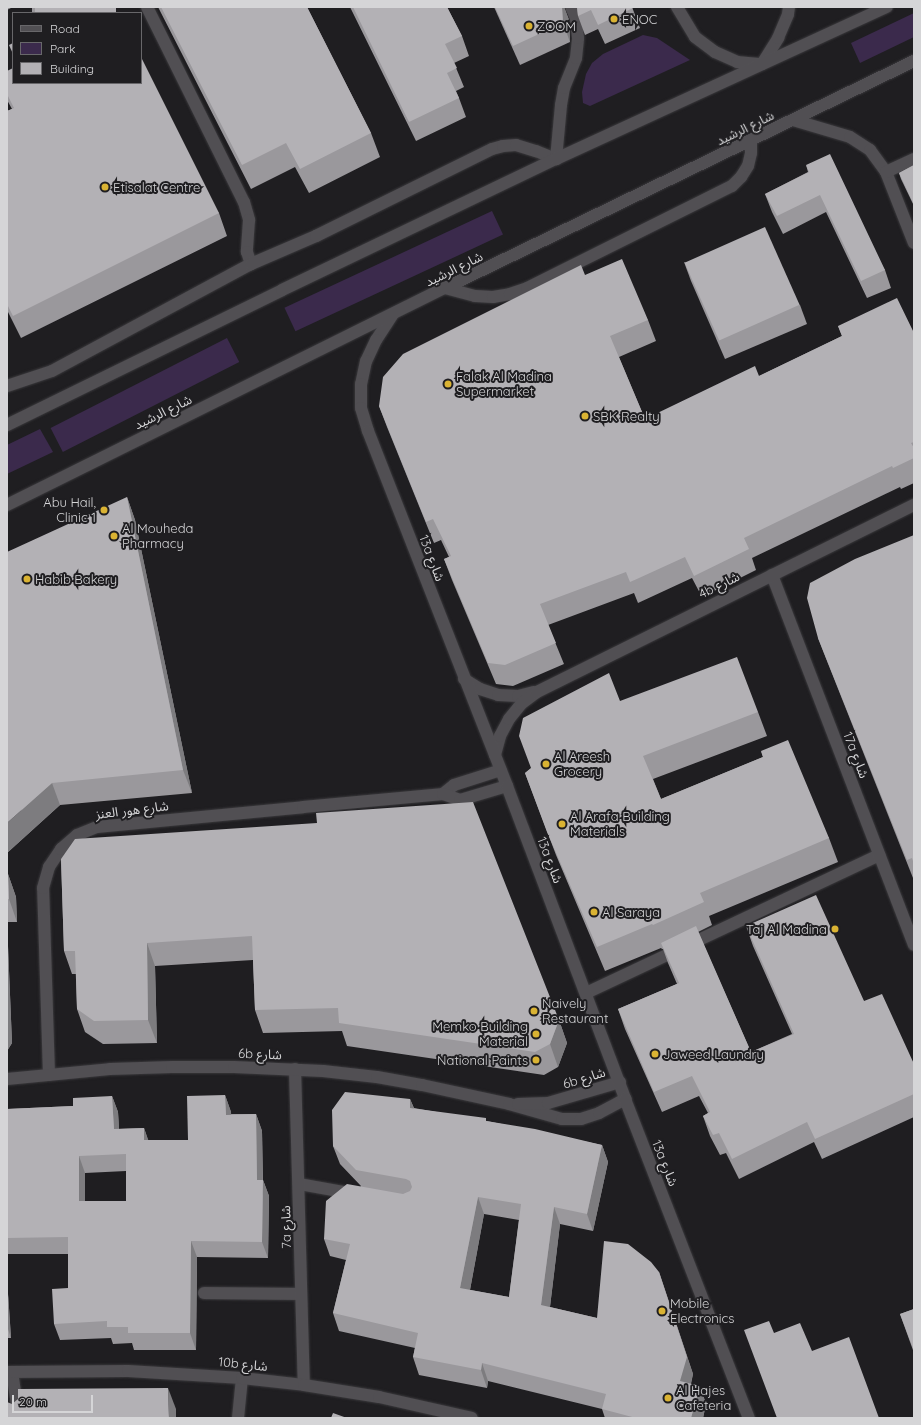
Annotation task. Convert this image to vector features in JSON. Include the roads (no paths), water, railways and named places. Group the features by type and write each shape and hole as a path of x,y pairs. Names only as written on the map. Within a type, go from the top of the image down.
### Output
{"street":[{"path":"147,7 244,202 248,220 247,252 251,264"},
{"path":"677,7 695,37 715,52 737,62 762,64"},
{"path":"762,64 778,38 788,14 789,7"},
{"path":"7,425 282,290 556,159 887,7"},
{"path":"556,159 564,88 576,58 578,38 573,12 589,11"},
{"name":"شارع الرشيد","path":"7,505 445,288 914,61"},
{"path":"793,120 850,137 862,143 880,162 886,172 914,241"},
{"path":"445,288 475,296 493,297 510,294 526,288 732,186 741,177 748,166 751,153 751,140"},
{"path":"7,386 52,371 251,264 316,236 492,149 516,145 556,159"},
{"path":"886,172 914,159"},
{"name":"13a شارع","path":"393,314 376,340 366,361 361,384 361,408 368,430 501,770 620,1082 625,1099 749,1418"},
{"name":"4b شارع","path":"495,755 500,736 509,719 521,704 537,692 914,504"},
{"name":"17a شارع","path":"772,575 914,945"},
{"name":"4b شارع","path":"464,678 480,689 498,695 518,696 537,692"},
{"name":"شارع هور العنز","path":"443,794 454,785 501,770"},
{"name":"شارع هور العنز","path":"49,1075 43,888 49,867 61,849 77,835 97,827 119,824 443,794 460,800 507,786"},
{"path":"586,993 879,855"},
{"name":"6b شارع","path":"7,1079 172,1067 295,1069 377,1077 509,1104 562,1119 581,1119 599,1113 625,1099"},
{"name":"7a شارع","path":"295,1069 304,1385"},
{"name":"6b شارع","path":"509,1104 548,1103 620,1082"},
{"path":"299,1184 366,1196"},
{"path":"204,1293 301,1294"},
{"name":"10b شارع","path":"10,1372 128,1371 242,1378 304,1385 379,1397 472,1418"},
{"path":"10,1372 19,1418"},
{"path":"238,1418 242,1378"}],"place":[{"name":"ENOC","path":"614,19"},
{"name":"ZOOM","path":"529,26"},
{"name":"Etisalat Centre","path":"105,187"},
{"name":"Falak Al Madina Supermarket","path":"448,384"},
{"name":"SBK Realty","path":"585,416"},
{"name":"Abu Hail, Clinic 1","path":"104,510"},
{"name":"Al Mouheda Pharmacy","path":"114,536"},
{"name":"Habib Bakery","path":"27,579"},
{"name":"Al Areesh Grocery","path":"546,764"},
{"name":"Al Arafa Building Materials","path":"562,824"},
{"name":"Al Saraya","path":"594,912"},
{"name":"Taj Al Madina","path":"835,929"},
{"name":"Naively Restaurant","path":"534,1011"},
{"name":"Memko Building Material","path":"536,1034"},
{"name":"Jaweed Laundry","path":"655,1054"},
{"name":"National Paints","path":"536,1060"},
{"name":"Mobile Electronics","path":"662,1311"},
{"name":"Al Hajes Cafeteria","path":"668,1398"}]}
